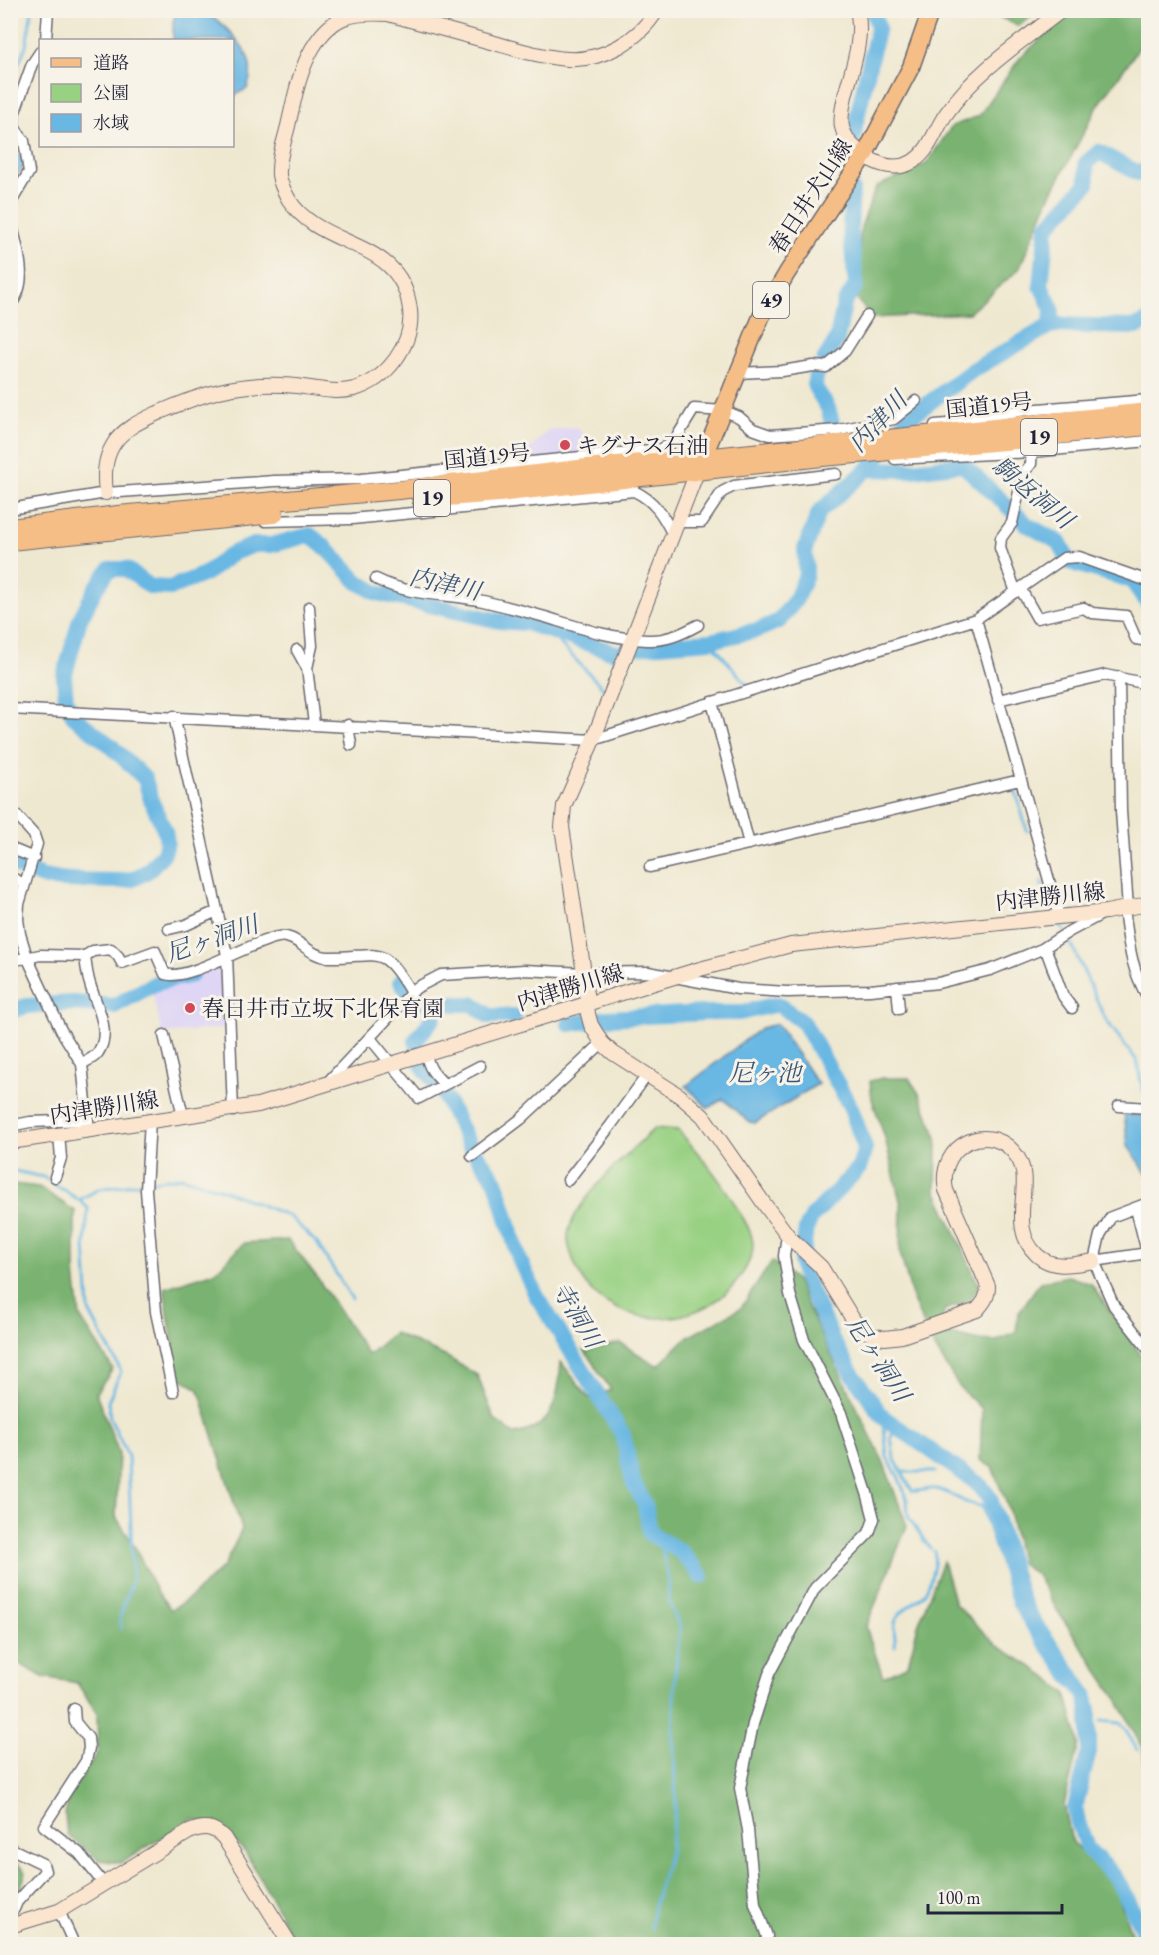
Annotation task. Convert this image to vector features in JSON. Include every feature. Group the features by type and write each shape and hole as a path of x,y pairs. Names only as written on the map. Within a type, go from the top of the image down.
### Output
{"highway":[{"name":"国道19号","path":"10,528 118,515 377,492 604,466 700,465 854,455 931,441 1149,412"},
{"name":"国道19号","path":"10,541 510,492 700,465 869,436 931,441 1016,440 1149,426"}],"main road":[{"name":"春日井犬山線","path":"700,465 761,317 787,273 864,156 911,67 931,10"}],"street":[{"path":"45,39 48,10"},
{"path":"106,493 105,462 113,444 124,432 141,420 198,395 225,389 283,385 337,391 354,389 372,381 387,369 405,344 410,310 404,288 396,273 381,257 310,223 297,212 286,195 279,177 281,154 301,74 314,46 323,32 335,21 367,13 388,14 538,55 569,59 589,57 629,41 643,29 657,10"},
{"path":"860,13 858,41 841,114 843,129 852,144 864,156 881,164 895,167 906,165 918,158 928,146 945,116 980,74 1062,10"},
{"path":"10,204 29,172 24,141 14,128 14,114 32,64 39,54"},
{"path":"10,218 19,250 21,279 20,289 10,305"},
{"path":"738,373 782,371 813,366 826,367 844,351 867,316"},
{"path":"869,436 947,424 956,420 1149,400"},
{"path":"10,509 106,493 273,481 361,479 661,449 675,440 694,409 724,411 739,417 753,429 770,435 839,430 894,419 916,401"},
{"path":"780,470 895,459 1149,441"},
{"path":"1032,450 1031,464 1023,474 1012,523 1001,538 999,548 1018,590 1037,618 1084,608 1092,613 1125,616 1136,639 1149,641"},
{"path":"700,465 593,740 564,806 562,827 588,1014 602,1042 613,1053 680,1096 703,1116 789,1236 811,1256 827,1276 854,1321 872,1335 885,1338 902,1336 977,1310 988,1295 988,1286 946,1190 944,1180 948,1160 954,1152 971,1140 984,1138 995,1140 1004,1144 1020,1160 1024,1175 1022,1224 1024,1237 1038,1257 1059,1266 1148,1254 1136,1209"},
{"path":"676,528 702,522 723,492 734,486 836,474"},
{"path":"240,517 270,522 352,519 634,491 647,497 676,528"},
{"path":"10,709 348,725 593,740 976,620 1064,558 1079,557 1149,581"},
{"path":"376,579 406,591 480,601 584,630 632,638 666,639 698,625"},
{"path":"309,607 312,646 307,669 314,724"},
{"path":"976,620 1059,916"},
{"path":"297,650 307,669"},
{"path":"998,700 1105,675 1149,684"},
{"path":"1119,677 1121,811 1126,909 1132,963 1138,981 1149,998"},
{"path":"712,702 749,844"},
{"path":"174,716 226,956 233,1111"},
{"path":"348,725 351,745"},
{"path":"651,867 1020,780"},
{"path":"10,807 34,835 37,844 24,884 18,919 20,934 27,957 61,1030 82,1064 88,1125 30,1122 10,1126"},
{"path":"10,848 34,858"},
{"path":"10,877 24,884"},
{"name":"内津勝川線","path":"10,1142 59,1134 88,1125 233,1111 258,1106 426,1053 588,1014 674,976 791,945 1106,912 1149,904"},
{"path":"169,929 186,925 217,911"},
{"path":"326,1085 416,988 441,975 524,970 584,973 648,972 738,989 788,992 897,987 938,983 990,970 1045,947 1106,912"},
{"path":"10,961 40,955 85,956 93,951 111,949 122,963 155,951 162,971 168,976 181,975 254,944 286,936 318,956 369,954 379,956 393,966 411,993"},
{"path":"1045,947 1063,996 1072,1008"},
{"path":"82,1064 94,1057 100,1050 103,1035 85,956"},
{"path":"897,987 899,1009"},
{"path":"164,1035 183,1116"},
{"path":"370,1038 418,1098 480,1065"},
{"path":"472,1156 521,1119 602,1042"},
{"path":"426,1053 430,1070 444,1084"},
{"path":"568,1180 646,1075"},
{"path":"1119,1106 1149,1108"},
{"path":"150,1120 146,1190 156,1312 173,1392"},
{"path":"55,1177 61,1158 59,1134"},
{"path":"1149,1203 1112,1218 1100,1235 1094,1261 1114,1306 1149,1349"},
{"path":"765,1944 767,1936 755,1904 748,1830 740,1788 753,1724 769,1674 815,1588 869,1533 874,1519 841,1413 804,1340 790,1294 784,1256 789,1236"},
{"path":"74,1709 75,1722 88,1738 89,1748 86,1761 44,1826 79,1853 103,1883"},
{"path":"10,1926 59,1911 189,1832 209,1827 218,1831 224,1838 290,1944"},
{"path":"10,1848 44,1864 45,1871 17,1902 14,1909 10,1910"},
{"path":"59,1911 75,1944"}],"shaded area":[{"name":"キグナス石油","path":"577,427 584,435 593,439 600,453 524,462 528,451 549,430"},
{"name":"春日井市立坂下北保育園","path":"224,962 226,1028 162,1034 151,988 159,983 196,975"}],"green space":[{"path":"987,11 1040,11 1018,26"},
{"path":"1071,11 1148,11 1148,35 1098,106 1050,196 1019,269 969,313 872,318 856,298 861,227 876,187 926,164 952,126 979,116 1020,58"},
{"path":"882,1078 909,1078 920,1095 937,1138 936,1190 979,1286 968,1299 944,1310 942,1332 975,1340 997,1341 1016,1332 1018,1314 1040,1282 1068,1276 1091,1284 1148,1365 1148,1785 1143,1750 1117,1699 1057,1610 1037,1575 1021,1564 1008,1507 992,1467 980,1460 982,1409 960,1388 933,1345 914,1303 900,1253 901,1205 885,1138 872,1099 870,1081"},
{"path":"655,1128 678,1130 695,1150 719,1180 749,1228 753,1249 750,1260 738,1280 720,1298 699,1310 675,1317 650,1318 627,1313 605,1302 587,1285 574,1262 568,1241 570,1227 584,1202 607,1174"},
{"path":"10,1185 39,1187 75,1211 75,1273 80,1317 113,1369 96,1393 119,1453 116,1517 135,1547 156,1590 171,1610 191,1597 224,1566 242,1529 199,1390 178,1376 164,1288 215,1272 244,1243 288,1240 316,1276 368,1355 394,1333 447,1357 477,1375 495,1420 514,1434 528,1431 538,1425 552,1409 556,1398 561,1362 589,1398 611,1390 584,1350 620,1343 658,1366 686,1338 741,1308 772,1261 797,1281 883,1461 907,1526 866,1627 883,1677 908,1665 918,1625 943,1561 955,1604 998,1646 1040,1672 1066,1693 1079,1743 1064,1805 1072,1842 1114,1884 1133,1938 1125,1944 294,1944 279,1912 245,1852 218,1825 192,1819 121,1863 99,1860 67,1835 65,1814 70,1794 98,1752 97,1713 77,1683 43,1677 11,1659"},
{"path":"11,1858 26,1872 20,1891 11,1898"}],"water":[{"path":"178,10 196,10 205,12 220,22 238,41 247,55 250,80 247,89 234,97 234,39 173,39 173,21"},
{"path":"13,144 17,147 18,154 25,159 23,167 11,185 11,146"},
{"name":"尼ヶ池","path":"777,1024 818,1084 755,1123 749,1122 723,1099 708,1108 686,1086 761,1028"},
{"path":"1124,1114 1148,1116 1148,1172 1146,1173 1128,1146"}],"waterway":[{"path":"10,83 26,46 32,10"},
{"path":"854,136 878,27 873,11"},
{"path":"1051,325 1052,309 1041,286 1047,227 1087,184 1086,163 1099,152 1138,173 1148,169"},
{"path":"824,360 837,339 844,304 856,285 850,228 852,189"},
{"name":"内津川","path":"10,863 42,877 60,880 118,881 133,879 148,871 164,853 167,842 165,831 151,800 145,779 110,745 74,717 66,701 64,677 80,619 96,588 110,569 126,569 151,587 170,588 205,574 233,553 254,545 271,545 310,535 323,545 358,582 377,593 499,621 526,623 619,654 634,647 710,641 758,630 779,621 796,599 806,575 805,549 819,512 868,469 906,420 973,370 1051,325 1136,327 1148,321"},
{"path":"816,371 815,387 828,408 833,426"},
{"name":"駒返洞川","path":"868,469 913,470 962,464 1028,525 1060,543 1069,562 1131,580 1148,604"},
{"path":"545,628 604,689"},
{"path":"710,641 748,686"},
{"path":"1015,789 1027,831"},
{"path":"1041,882 1051,905"},
{"path":"1060,925 1064,930"},
{"path":"1068,937 1106,1020 1137,1061 1143,1091"},
{"name":"尼ヶ洞川","path":"10,1011 27,1006 71,1003 114,1006 156,983 191,975"},
{"name":"尼ヶ洞川","path":"401,981 411,997 433,1004 473,1004 489,1016 514,1016"},
{"name":"寺洞川","path":"417,1047 416,1040 434,1017 433,1004"},
{"name":"尼ヶ洞川","path":"569,1024 608,1018 739,1013 778,1004 804,1023 851,1108 865,1148 859,1168 812,1217 806,1229 801,1263 804,1276 832,1339 849,1369 883,1417 980,1485 990,1498 1022,1601 1033,1621 1085,1694 1089,1710 1089,1751 1075,1808 1078,1822 1087,1848 1115,1877 1128,1900 1142,1928 1142,1944"},
{"name":"寺洞川","path":"422,1065 444,1095 470,1146 496,1181 520,1261 536,1295 623,1435 633,1482 645,1505 650,1534 680,1551 701,1576"},
{"path":"10,1170 43,1177 79,1200 99,1189 181,1177 218,1188 289,1216 317,1243 352,1299"},
{"path":"79,1200 88,1208 85,1244 89,1311 121,1371 108,1402 110,1418 128,1456 133,1578 120,1617 121,1629"},
{"path":"883,1417 887,1457 907,1499 908,1516 930,1549"},
{"path":"896,1428 891,1437 894,1458 912,1491 936,1489 982,1506 1014,1606 1030,1632 1070,1686"},
{"path":"903,1472 935,1472"},
{"path":"651,1929 654,1907 670,1851 676,1803 673,1727 680,1627 668,1600 669,1581 660,1540"},
{"path":"895,1646 894,1626 897,1618 925,1592 933,1568 934,1551"},
{"path":"1101,1721 1120,1723 1137,1750"}],"place":[{"name":"キグナス石油","path":"565,445"},
{"name":"春日井市立坂下北保育園","path":"190,1008"}]}
